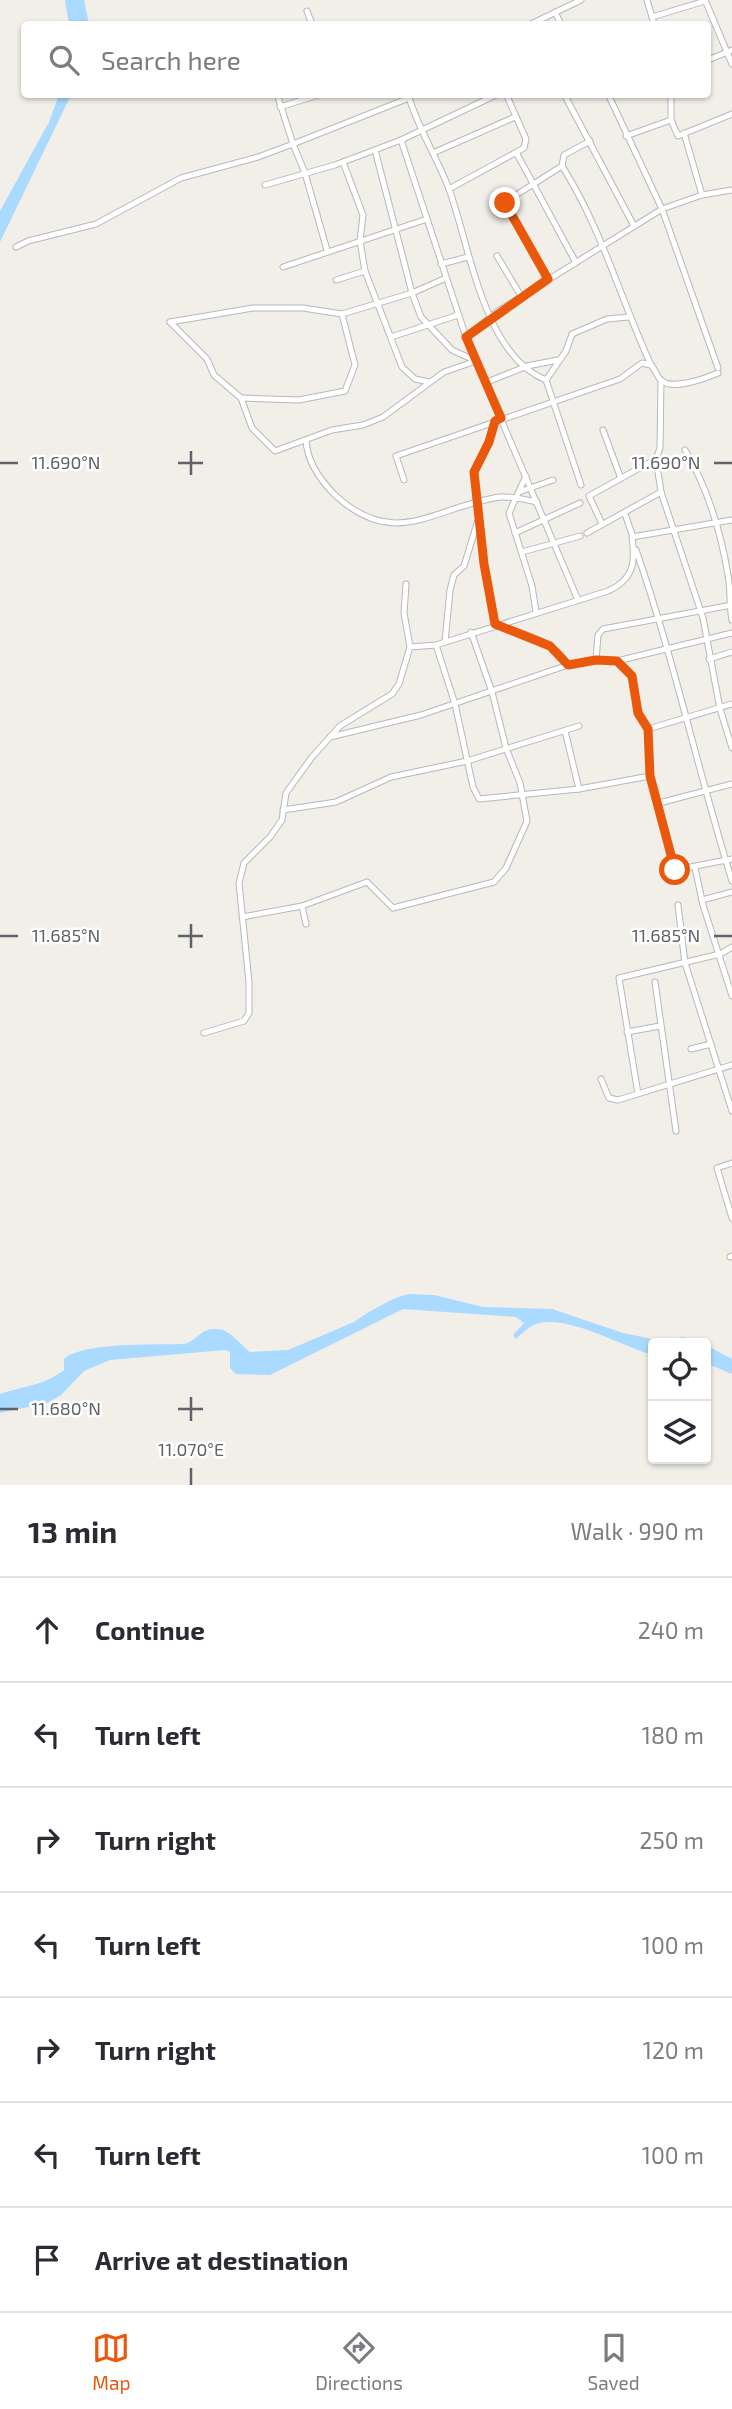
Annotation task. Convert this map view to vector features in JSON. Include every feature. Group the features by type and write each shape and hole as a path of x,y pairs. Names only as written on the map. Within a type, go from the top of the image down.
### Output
{"street":[{"path":"537,21 581,0"},
{"path":"646,0 653,21"},
{"path":"652,17 705,0 731,52 732,64"},
{"path":"307,11 311,21"},
{"path":"555,12 560,21"},
{"path":"711,59 731,52"},
{"path":"278,98 305,173 327,250"},
{"path":"280,107 308,98"},
{"path":"16,247 29,241 96,225 181,178 258,158 403,98"},
{"path":"409,98 449,189 468,257 490,317 509,351 536,376 546,380 566,448 581,485"},
{"path":"265,185 343,162 401,140 490,98"},
{"path":"449,189 524,148 526,139 508,98"},
{"path":"566,98 634,226"},
{"path":"610,98 662,209 718,370 675,384 661,380"},
{"path":"670,98 671,120 678,136 732,114"},
{"path":"433,153 515,117"},
{"path":"626,136 671,120"},
{"path":"684,133 702,195"},
{"path":"401,140 466,337 498,419 526,476 578,600"},
{"path":"590,141 564,155 562,166 586,205 604,244 629,317 651,365 661,380 660,448 656,459 661,492 700,609 720,709 732,748"},
{"path":"375,150 412,293 426,324 452,350 476,361"},
{"path":"517,154 575,261"},
{"path":"343,162 363,215 360,241 365,271 402,367 415,379 429,382"},
{"path":"548,279 505,203 562,166"},
{"path":"466,337 521,296 662,209 702,195 732,190"},
{"path":"283,267 327,250 427,219"},
{"path":"497,256 521,296"},
{"path":"441,264 468,257"},
{"path":"336,280 365,271"},
{"path":"446,278 412,293 342,314 303,308 253,308 170,323 207,359 214,375 241,398 253,428 269,448 275,451 383,417 444,372 476,361"},
{"path":"241,398 299,400 345,391 355,365 342,314"},
{"path":"391,337 458,315"},
{"path":"546,380 566,351 572,334 607,319 629,317"},
{"path":"485,383 527,366 558,360"},
{"path":"404,480 396,456 620,379 642,363 651,365"},
{"path":"495,624 474,472 498,419"},
{"path":"603,430 620,476"},
{"path":"306,440 306,452 325,485 352,511 381,524 404,523 477,502 517,495 530,486 553,480"},
{"path":"685,450 706,494 715,524 728,575 732,620"},
{"path":"602,524 589,496 620,476 656,459"},
{"path":"526,476 509,513 522,552 536,612"},
{"path":"587,533 661,492"},
{"path":"517,495 537,502"},
{"path":"515,533 580,503"},
{"path":"625,514 659,619 684,719 729,860 732,881"},
{"path":"445,642 454,575 464,566 479,517"},
{"path":"632,537 732,520"},
{"path":"522,552 580,536"},
{"path":"410,647 436,645 622,585 631,574 635,558 632,537"},
{"path":"204,1033 244,1021 249,1013 250,982 240,870 282,820 289,786 330,737 340,726 392,694 399,684 410,647 404,613 406,584"},
{"path":"596,660 598,635 603,629 621,623 659,619 731,602"},
{"path":"495,624 550,646 568,665"},
{"path":"242,916 302,906 366,882 393,908 494,882 506,868 527,821 492,692 471,632"},
{"path":"330,737 455,704 568,665 596,660 617,661 732,633"},
{"path":"436,645 455,704 467,761 479,799 579,789 650,776"},
{"path":"709,659 732,652"},
{"path":"617,661 632,676 638,713 648,729 650,776 675,870 729,860"},
{"path":"648,729 732,705"},
{"path":"283,810 336,802 391,777 467,761 579,726"},
{"path":"565,732 579,789"},
{"path":"659,803 732,784"},
{"path":"695,868 702,900 732,996"},
{"path":"702,900 732,892"},
{"path":"678,905 685,963 732,1111"},
{"path":"302,906 306,924"},
{"path":"638,1094 619,978 720,954 732,947"},
{"path":"655,982 676,1131"},
{"path":"627,1032 660,1026"},
{"path":"691,1049 711,1044"},
{"path":"601,1079 609,1098 618,1100 732,1065"},
{"path":"732,1163 717,1168 732,1218"}],"water":[{"path":"65,0 84,0 88,21 68,21"},
{"path":"58,98 70,98 0,242 0,211 49,122"},
{"path":"404,1295 434,1295 483,1307 552,1309 623,1333 648,1338 648,1353 595,1332 565,1324 539,1323 516,1339 513,1335 524,1323 516,1317 403,1309 270,1375 236,1374 230,1368 230,1352 225,1350 110,1360 84,1371 61,1395 47,1403 0,1413 0,1394 49,1379 64,1370 64,1359 86,1350 186,1343 205,1331 215,1329 230,1334 250,1352 288,1350 354,1322"},
{"path":"711,1348 732,1359 732,1374 711,1365"}],"route":[{"path":"505,203 548,279 498,311 466,337 501,418 495,421 489,442 474,472 484,564 495,624 550,646 568,665 596,660 617,661 632,676 638,713 648,729 650,776 675,870"}]}
